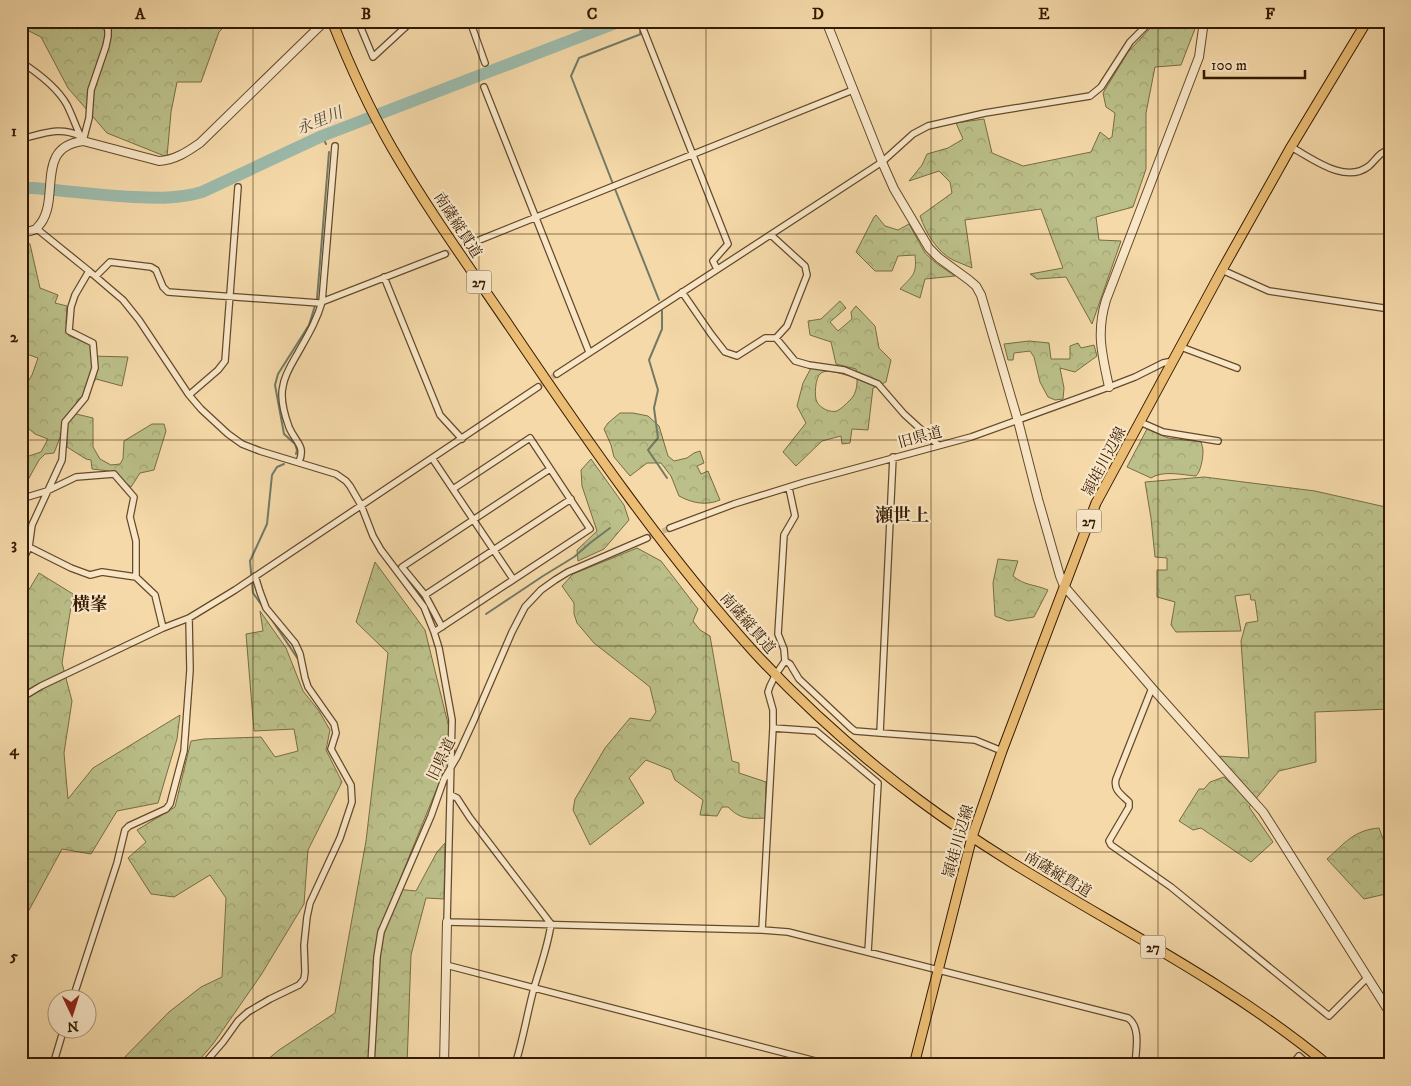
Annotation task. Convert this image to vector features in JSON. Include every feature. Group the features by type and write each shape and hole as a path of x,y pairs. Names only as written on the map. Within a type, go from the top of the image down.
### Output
{"main road":[{"name":"南薩縦貫道","path":"332,21 363,92 391,146 449,240 570,416 671,552 732,626 776,674 883,773 972,837 1229,993 1298,1041 1328,1065"},
{"name":"頴娃川辺線","path":"914,1065 972,837 1002,751 1096,503 1291,147 1368,21"}],"street":[{"path":"21,233 37,229 43,220 46,212 53,162 61,150 81,139 89,118 91,90 107,41 108,30 104,21"},
{"path":"358,21 373,57 412,21"},
{"path":"470,21 485,62"},
{"path":"826,21 894,189 929,248 976,286 981,295 1064,586 1262,812 1390,1013"},
{"path":"557,374 882,162 913,134 928,126 1090,96 1101,87 1130,42 1151,21"},
{"path":"1109,387 1100,347 1100,329 1106,300 1199,57 1204,22 1220,21"},
{"path":"21,139 58,131 72,132 81,139 158,161 170,160 200,143 321,25"},
{"path":"642,26 728,244 713,261 717,269"},
{"path":"21,62 38,73 57,92 66,104 81,139"},
{"path":"484,87 589,352"},
{"path":"467,245 853,90"},
{"path":"299,462 302,456 302,449 290,428 282,387 286,374 318,315 335,146"},
{"path":"1291,147 1331,170 1344,172 1359,171 1368,167 1378,156 1390,150"},
{"path":"189,394 218,370 225,361 238,187"},
{"path":"37,229 123,300 139,320 189,394 201,409 228,434 242,444 260,452 299,462 341,477 350,486 361,505 377,543 424,607 439,648 452,720 444,1065"},
{"path":"682,292 725,352 738,356 765,338 776,338 787,326 807,275 805,266 771,235"},
{"path":"96,276 110,262 116,262 151,267 156,270 162,287 168,292 318,303 445,254"},
{"path":"1222,270 1269,291 1390,310"},
{"path":"21,564 29,547 32,526 62,460 65,422 85,398 95,368 92,343 69,331 70,307 89,271"},
{"path":"384,277 440,415 462,439"},
{"path":"776,338 795,361 844,370 878,384 904,414 938,445"},
{"path":"1181,347 1237,368"},
{"name":"旧県道","path":"670,528 734,504 1018,421 1135,377 1163,363 1173,361"},
{"path":"21,698 41,686 163,628 189,618 538,387"},
{"path":"1140,422 1163,432 1218,441"},
{"path":"434,632 590,529 530,438 453,489"},
{"path":"880,733 893,457"},
{"path":"432,458 513,579"},
{"path":"442,627 425,595 402,567 550,468"},
{"path":"21,499 47,491 76,477 114,474 134,497 130,517 136,541 136,577"},
{"path":"762,930 774,728 773,710 768,692 776,674 785,661 784,649 778,634 784,535 795,516 789,488"},
{"path":"425,595 572,499"},
{"name":"旧県道","path":"371,1065 377,957 381,932 431,816 444,779 474,720 512,632 525,607 554,580 568,572 647,538"},
{"path":"29,547 71,568 90,575 102,572 136,577 155,595 163,628"},
{"path":"204,1065 238,1021 248,1012 299,985 304,979 305,936 310,903 340,838 352,802 351,785 331,749 336,732 334,724 308,687 304,678 300,654 295,643 266,608 252,578"},
{"path":"76,988 117,863 125,830 129,826 166,809 170,804 184,751 190,670 189,618"},
{"path":"785,661 790,664 799,679 855,731 976,740 1002,751"},
{"path":"1152,688 1116,779 1116,789 1129,802 1129,807 1109,841 1111,845 1170,887 1329,1016 1367,978"},
{"path":"774,728 816,731 878,783 868,952"},
{"path":"451,795 457,798 470,818 551,924 515,1065"},
{"path":"447,922 788,932 1128,1018 1133,1021 1135,1027 1135,1065"},
{"path":"446,965 831,1065"},
{"path":"53,1065 61,1038"},
{"path":"1292,1065 1299,1056 1309,1065"},
{"path":"21,1063 28,1065"}],"green space":[{"path":"21,21 230,21 219,32 201,82 177,82 171,112 167,157 107,133 68,88 41,37 21,27"},
{"path":"1157,21 1198,21 1181,65 1155,67 1146,113 1146,169 1133,207 1096,217 1099,240 1121,241 1092,324 1066,277 1037,279 1030,274 1063,268 1041,209 965,220 972,268 947,257 937,247 925,229 920,216 952,193 950,182 939,171 909,181 922,165 927,154 948,148 963,139 956,123 984,119 992,153 1023,166 1091,152 1100,132 1109,139 1112,137 1115,113 1106,107 1103,93 1128,52"},
{"path":"876,215 885,226 898,230 909,224 925,253 955,276 925,279 920,298 900,289 915,271 915,255 898,256 892,271 875,271 856,252"},
{"path":"21,241 30,244 40,288 58,295 55,303 67,306 66,323 69,336 90,344 91,356 128,357 122,386 96,379 83,396 77,400 76,414 93,418 93,447 100,459 111,465 120,464 123,459 124,441 152,424 164,424 166,431 154,470 140,473 131,487 109,471 92,469 91,460 86,459 67,447 67,436 61,435 54,453 45,454 39,460 24,487 21,488 21,444 26,457 41,452 48,439 35,434 21,422 21,393 32,375 38,358 21,352"},
{"path":"840,301 846,308 830,322 838,331 852,319 851,312 856,306 875,326 879,348 891,360 886,382 873,388 868,430 852,429 850,443 842,444 841,436 822,441 796,466 783,452 806,423 797,406 803,383 811,368 842,372 851,376 828,371 819,375 816,399 818,404 826,410 839,410 852,398 856,391 856,369 836,364 831,342 810,335 808,321 821,319"},
{"path":"1029,341 1049,343 1051,359 1070,359 1070,346 1078,343 1081,348 1094,345 1097,356 1075,372 1060,368 1064,388 1063,399 1055,400 1048,397 1040,382 1034,357 1030,351 1014,353 1013,360 1008,360 1004,344"},
{"path":"620,413 648,416 659,426 668,456 674,461 687,458 700,451 704,463 697,466 701,474 708,471 720,500 710,503 699,503 679,496 671,476 661,463 647,463 630,476 614,457 604,429"},
{"path":"1147,429 1168,438 1201,442 1203,450 1202,461 1196,476 1161,474 1151,478 1127,467"},
{"path":"591,459 624,505 629,520 604,549 578,561 577,550 597,531 582,486 581,470"},
{"path":"1204,477 1315,491 1390,508 1390,709 1315,712 1316,762 1279,771 1249,807 1273,842 1251,862 1201,828 1193,830 1179,821 1199,789 1204,789 1210,782 1224,777 1230,783 1236,777 1217,756 1249,758 1241,641 1246,623 1258,621 1255,600 1251,600 1250,594 1235,596 1241,631 1176,632 1171,625 1175,602 1157,597 1157,570 1167,570 1167,558 1155,557 1145,482"},
{"path":"637,548 661,561 698,609 693,621 700,630 710,636 732,761 739,763 739,773 766,782 765,818 745,817 736,814 728,807 722,807 717,816 700,815 703,800 675,780 671,770 646,760 629,778 644,803 590,845 573,810 575,799 605,748 630,718 650,721 656,712 650,687 594,643 577,623 574,614 574,603 562,586 573,574"},
{"path":"998,559 1018,561 1013,576 1026,583 1048,590 1034,617 1008,621 995,616 993,583"},
{"path":"375,562 425,630 450,732 446,766 396,889 416,891 437,852 445,843 444,899 426,898 411,955 407,1065 261,1065 279,1050 335,1013 366,841 388,653 356,622"},
{"path":"39,573 73,594 62,663 72,701 64,753 68,799 93,768 180,715 177,739 158,803 117,811 91,854 62,849 21,925 21,603"},
{"path":"260,611 286,648 303,691 319,711 330,730 326,750 342,782 308,850 304,904 261,975 213,1044 195,1065 117,1065 169,1012 201,987 222,977 226,898 210,875 174,897 151,894 128,858 146,842 137,830 175,807 191,741 261,737 275,757 298,751 294,729 254,731 246,634 263,631"},
{"path":"1379,828 1386,847 1390,850 1390,893 1364,899 1327,859 1356,834"}],"waterway":[{"name":"永里川","path":"21,188 151,198 176,197 202,192 322,136 621,21"},
{"path":"613,184 571,76 579,58 641,34 640,32"},
{"path":"322,136 326,144"},
{"path":"296,454 295,444 284,434 275,385 278,374 309,325 317,299 329,152"},
{"path":"615,189 659,300"},
{"path":"662,311 662,329 649,360 658,390 654,408 658,438 648,450 667,478"},
{"path":"263,607 253,593 250,561 267,524 272,475 277,467 284,464"},
{"path":"486,614 574,557 610,528"},
{"path":"270,617 298,659"}],"tunnel":[{"path":"445,254 467,245"},
{"path":"538,387 557,374"},
{"path":"647,538 670,528"}],"district":[{"name":"瀬世上","path":"902,515"},
{"name":"横峯","path":"90,604"}]}
